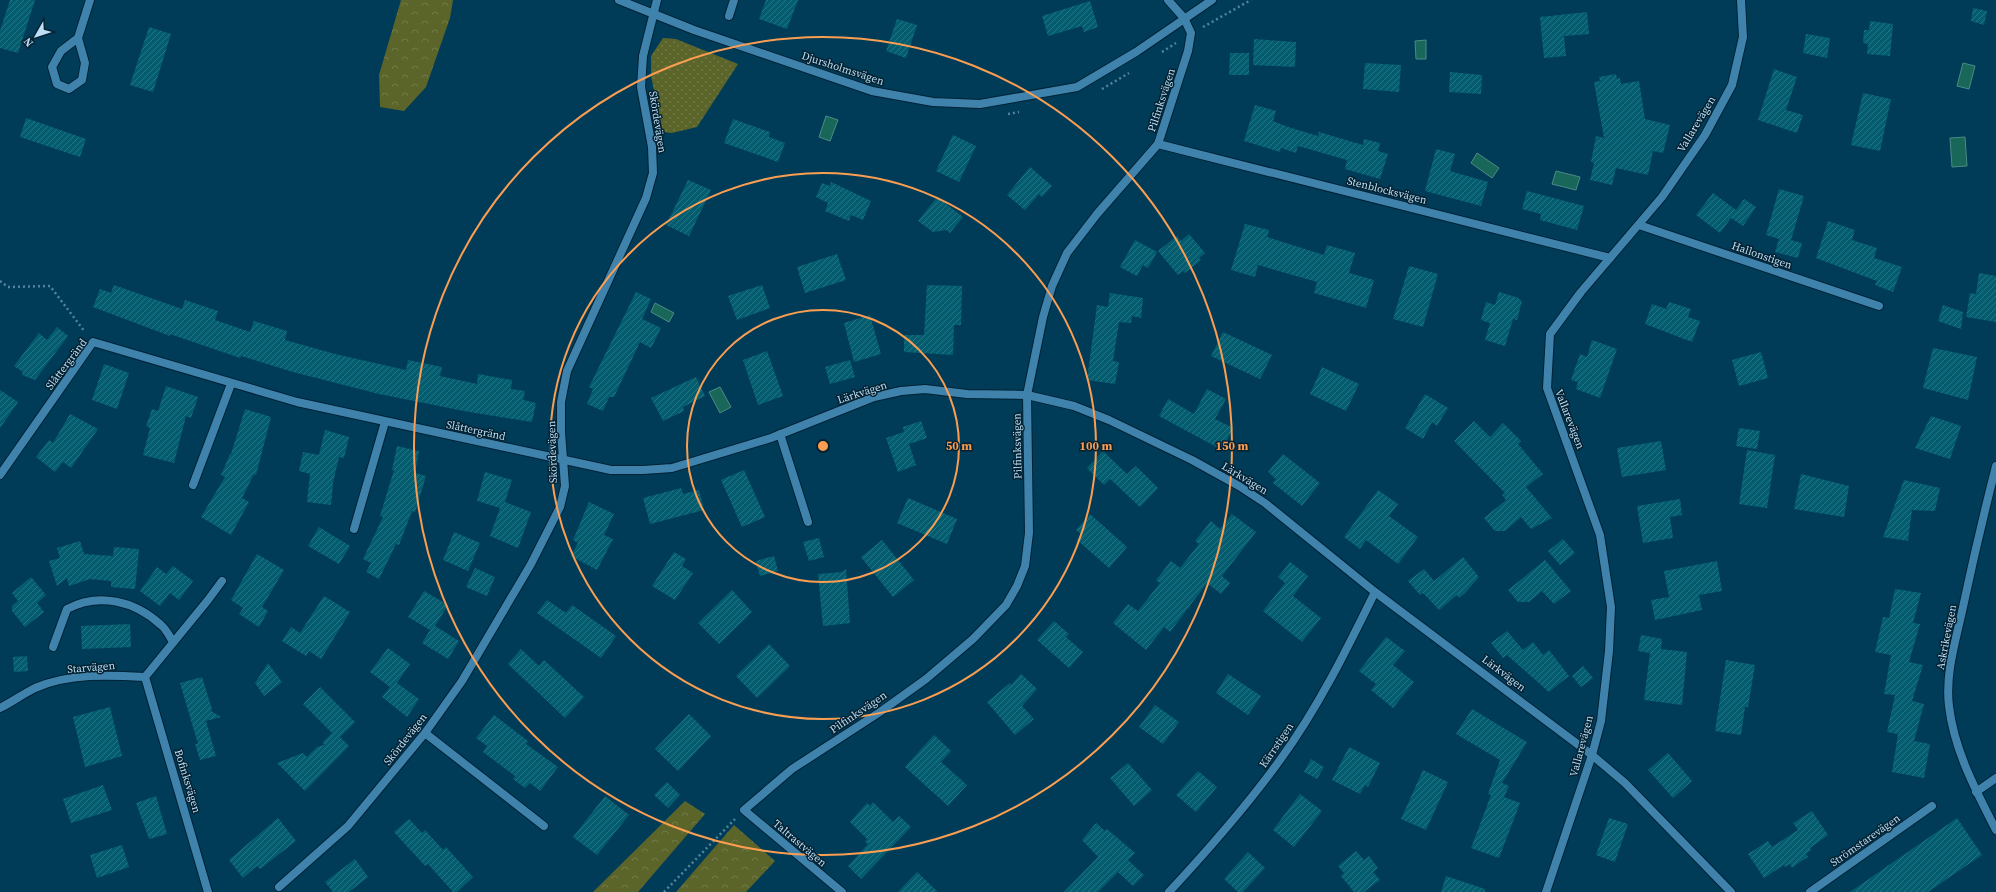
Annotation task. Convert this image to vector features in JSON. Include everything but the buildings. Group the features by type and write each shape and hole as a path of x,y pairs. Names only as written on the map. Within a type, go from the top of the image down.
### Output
{"street":[{"path":"78,38 62,51 52,67 57,84 69,89 82,80 85,63 78,38 90,0"},
{"name":"Djursholmsvägen","path":"619,0 694,30 872,91 933,102 980,104 1077,87 1136,52 1212,0"},
{"name":"Skördevägen","path":"279,888 348,826 425,733 462,681 532,564 560,507 565,486 561,432 561,402 567,371 646,198 653,172 652,147 641,87 643,56 657,0"},
{"path":"729,16 734,0"},
{"path":"1168,0 1184,18 1191,33"},
{"name":"Vallarevägen","path":"1546,892 1592,754 1601,721 1611,607 1600,534 1547,388 1550,334 1581,292 1662,197 1705,135 1732,84 1743,37 1741,0"},
{"name":"Pilfinksvägen","path":"744,810 792,769 880,712 926,679 973,639 1006,605 1017,586 1025,566 1029,533 1027,395 1043,317 1052,286 1067,253 1097,214 1158,144 1188,52 1191,33"},
{"name":"Stenblocksvägen","path":"1158,144 1610,258"},
{"name":"Hallonstigen","path":"1639,225 1879,306"},
{"name":"Slåttergränd","path":"0,475 93,342 231,384 297,402 385,422 563,458"},
{"path":"193,484 231,384"},
{"name":"Lärkvägen","path":"563,458 611,470 672,468 780,434 874,397 901,391 925,389 967,394 1027,395 1074,406 1109,420 1192,460 1225,478 1286,518 1375,592 1592,754 1625,783 1731,892"},
{"path":"354,529 385,422"},
{"path":"780,434 808,522"},
{"name":"Askrikevägen","path":"1996,466 1977,540 1949,668 1949,705 1957,742 1976,792 1996,830"},
{"path":"145,677 222,581"},
{"name":"Kärrstigen","path":"1169,892 1230,824 1281,759 1354,637 1375,592"},
{"path":"53,647 67,609 78,603 100,600 124,602 142,610 162,626 173,642"},
{"name":"Starvägen","path":"0,708 36,688 73,678 108,675 145,677"},
{"name":"Bofinksvägen","path":"145,677 208,892"},
{"path":"425,733 544,826"},
{"path":"1976,792 1996,778"},
{"name":"Strömstarevägen","path":"1810,892 1932,806"},
{"name":"Taltrastvägen","path":"744,810 842,892"}],"path":[{"path":"1161,53 1191,33 1251,0"},
{"path":"1101,90 1131,72"},
{"path":"1004,114 1020,112"},
{"path":"0,282 8,287 50,286 69,313 93,342"},
{"path":"664,892 744,810"}],"green space":[{"path":"401,0 453,0 450,18 426,87 404,111 380,107 379,75"},
{"path":"663,38 676,39 738,64 697,127 672,133 663,132 651,76 651,56"},
{"path":"685,801 705,814 638,892 593,892"},
{"path":"734,825 775,861 746,892 676,892"}],"shaded area":[{"path":"1426,40 1426,59 1416,59 1415,41"},
{"path":"1963,63 1975,66 1969,89 1957,86"},
{"path":"826,116 838,120 830,141 819,137"},
{"path":"1965,137 1967,166 1952,167 1950,138"},
{"path":"1477,153 1499,168 1492,178 1471,163"},
{"path":"1556,171 1580,177 1576,190 1552,184"},
{"path":"655,303 674,313 669,322 651,312"},
{"path":"720,387 731,407 720,413 709,392"}]}
